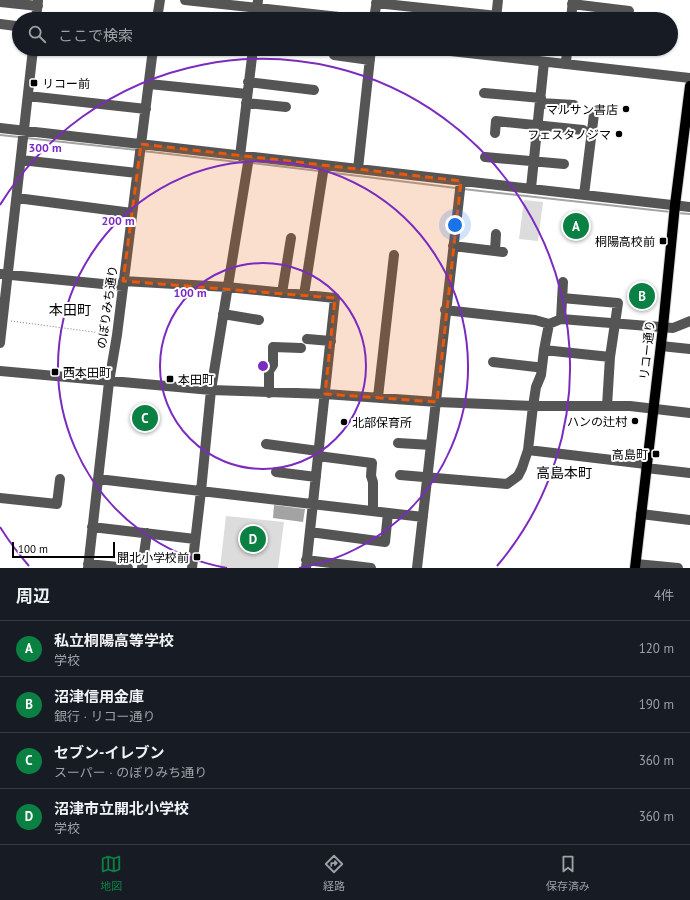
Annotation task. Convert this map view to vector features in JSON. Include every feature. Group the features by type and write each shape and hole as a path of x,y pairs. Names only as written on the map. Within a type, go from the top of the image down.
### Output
{"main road":[{"name":"リコー通り","path":"635,566 663,328 675,206 689,106 690,86"}],"street":[{"path":"158,12 160,0"},
{"path":"185,0 258,4 311,12"},
{"path":"497,12 498,0"},
{"path":"375,12 376,1 454,12"},
{"path":"0,2 38,3"},
{"path":"572,12 573,2 629,11"},
{"path":"0,24 12,26"},
{"path":"0,343 3,274 17,198 32,56"},
{"name":"のぼりみち通り","path":"88,566 109,382 117,335 152,56"},
{"path":"192,568 211,390 248,168 245,156 246,98 252,56"},
{"path":"341,56 370,60"},
{"path":"358,170 370,56"},
{"path":"513,56 544,62 690,78"},
{"path":"566,64 567,56"},
{"path":"531,188 544,62"},
{"path":"248,82 314,90"},
{"path":"149,84 246,98 286,107"},
{"path":"484,93 574,106"},
{"path":"28,96 146,109"},
{"path":"584,195 594,114"},
{"path":"495,133 496,121 538,124 583,130"},
{"path":"0,128 140,149 245,156 690,207"},
{"path":"485,157 564,164"},
{"path":"21,160 137,174"},
{"path":"304,295 324,166"},
{"path":"417,568 461,180"},
{"path":"17,198 132,212"},
{"path":"453,246 499,252 496,234"},
{"path":"282,293 291,238"},
{"path":"378,397 394,255"},
{"path":"3,274 123,284 227,287 335,298 306,564 371,568"},
{"path":"561,319 563,282"},
{"path":"562,298 618,303 610,357 606,406"},
{"path":"446,310 535,320 547,324"},
{"path":"223,314 259,320"},
{"path":"400,475 507,484 518,476 528,450 536,387 536,367 540,335 547,324 561,319 673,328 690,321"},
{"path":"536,387 541,375 547,324"},
{"path":"269,393 269,371 272,365 273,347 331,341"},
{"path":"661,346 690,350"},
{"path":"544,350 610,357"},
{"path":"493,362 536,367"},
{"path":"0,371 211,390 325,394 437,402 533,406 642,407 690,413"},
{"path":"398,443 431,445"},
{"path":"266,444 372,463 371,476 373,482 373,511"},
{"path":"528,450 690,473"},
{"path":"276,472 316,476"},
{"path":"0,498 57,504 60,479"},
{"path":"98,479 423,517"},
{"path":"310,532 385,542 388,513"},
{"path":"641,514 690,520"},
{"path":"92,527 195,539"},
{"path":"142,568 147,533"},
{"path":"88,566 128,568"},
{"path":"635,566 678,568"}],"path":[{"path":"2,321 117,335"}],"highlighted area":[{"path":"141,144 461,181 437,402 325,394 335,298 123,281"}],"shaded area":[{"path":"524,200 543,202 538,241 519,239"},
{"path":"274,505 305,509 303,522 273,518"},
{"path":"226,516 284,522 278,568 220,568"}],"waterway":[{"path":"0,135 19,137"},
{"path":"26,138 137,150"},
{"path":"143,151 246,163"},
{"path":"252,163 319,171"},
{"path":"326,172 456,188"},
{"path":"463,189 671,212"},
{"path":"677,213 690,214"}],"place":[{"name":"リコー前","path":"34,83"},
{"name":"マルサン書店","path":"626,109"},
{"name":"フェスタノジマ","path":"619,134"},
{"name":"私立桐陽高等学校","path":"576,226"},
{"name":"桐陽高校前","path":"663,241"},
{"name":"沼津信用金庫","path":"642,296"},
{"name":"西本田町","path":"55,372"},
{"name":"本田町","path":"170,379"},
{"name":"セブン-イレブン","path":"145,418"},
{"name":"ハンの辻村","path":"635,421"},
{"name":"北部保育所","path":"344,422"},
{"name":"高島町","path":"656,454"},
{"name":"沼津市立開北小学校","path":"253,539"},
{"name":"開北小学校前","path":"197,557"}],"district":[{"name":"本田町","path":"70,310"},
{"name":"高島本町","path":"564,473"}]}
